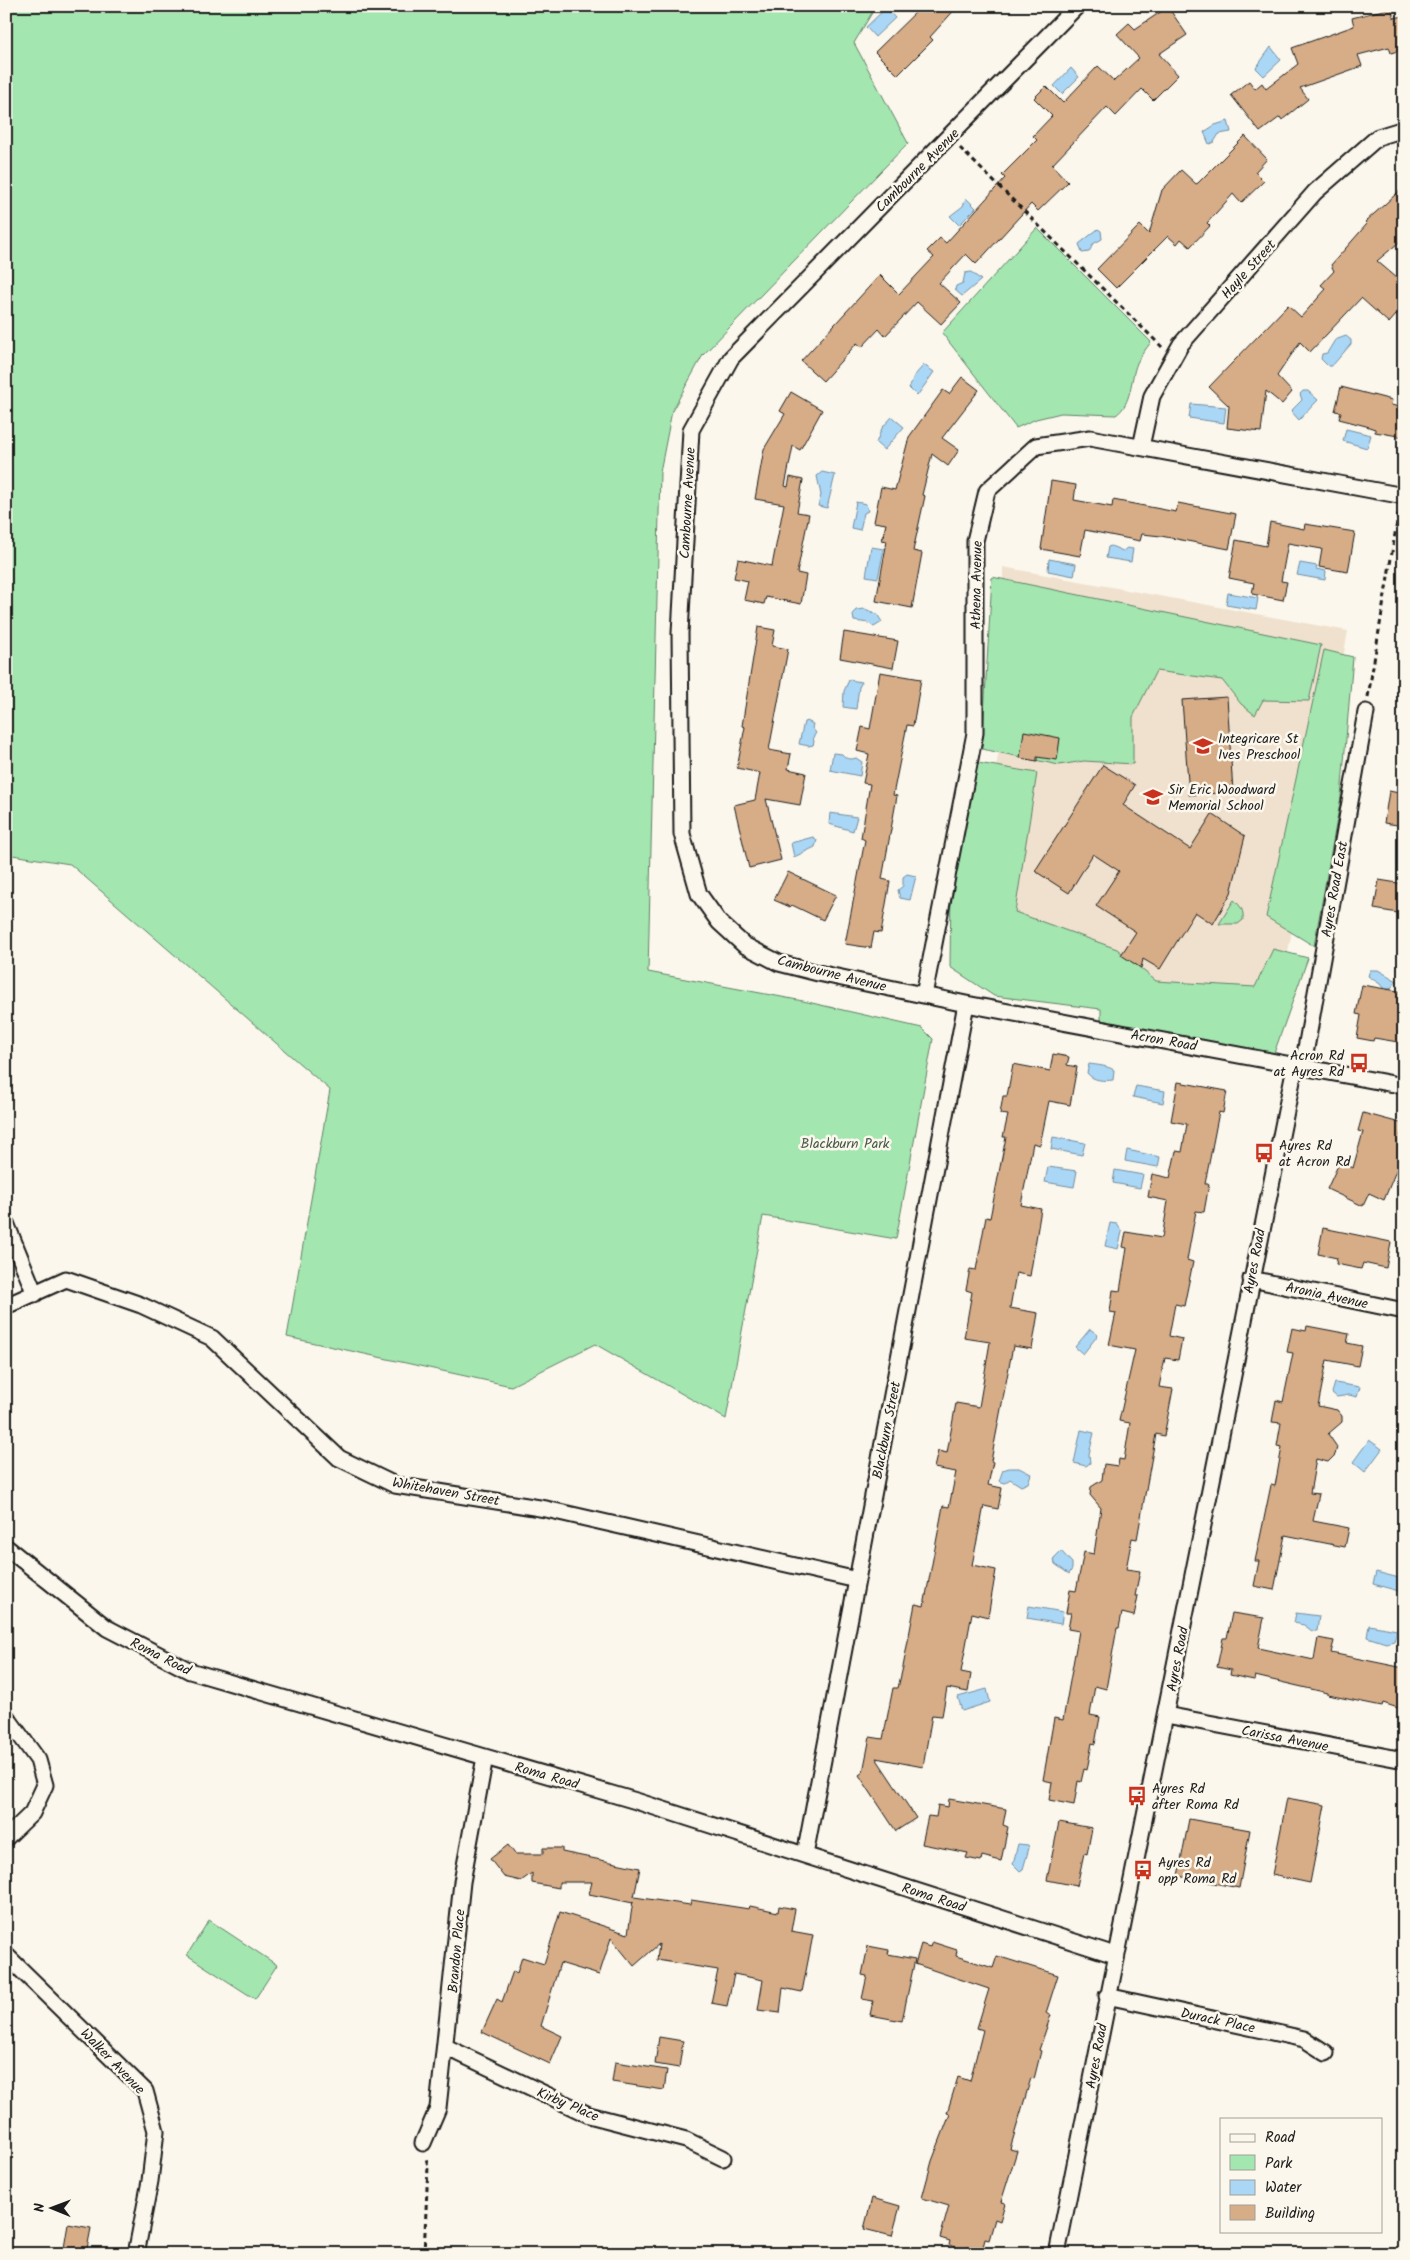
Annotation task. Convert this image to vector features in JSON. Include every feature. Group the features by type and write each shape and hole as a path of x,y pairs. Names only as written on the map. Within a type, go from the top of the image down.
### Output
{"street":[{"name":"Cambourne Avenue","path":"924,995 818,973 779,962 744,945 719,922 699,894 682,834 680,633 691,430 731,358 1078,6"},
{"name":"Hayle Street","path":"1141,447 1152,396 1181,344 1315,192 1378,137 1404,129"},
{"name":"Athena Avenue","path":"924,995 975,733 975,541 987,491 1036,446 1090,438 1402,496"},
{"name":"Ayres Road East","path":"1299,1065 1305,1054 1366,712"},
{"name":"Acron Road","path":"924,995 1404,1086"},
{"name":"Blackburn Street","path":"805,1855 966,1004"},
{"name":"Ayres Road","path":"1057,2254 1115,1954 1166,1715 1251,1280 1293,1076 1299,1065"},
{"path":"6,1223 34,1294"},
{"name":"Whitehaven Street","path":"6,1306 66,1279 141,1305 212,1338 339,1458 395,1485 546,1508 857,1580"},
{"name":"Aronia Avenue","path":"1251,1280 1404,1311"},
{"name":"Roma Road","path":"6,1547 107,1628 190,1671 636,1801 1115,1954"},
{"name":"Carissa Avenue","path":"1166,1715 1404,1760"},
{"path":"6,1716 38,1760 45,1785 32,1813 6,1838"},
{"name":"Brandon Place","path":"423,2143 438,2108 446,2047 462,1882 485,1757"},
{"name":"Walker Avenue","path":"6,1955 145,2091 156,2131 150,2180 136,2254"},
{"name":"Durack Place","path":"1107,1996 1304,2039 1326,2053"},
{"name":"Kirby Place","path":"446,2047 588,2115 686,2140 723,2158"}],"path":[{"path":"949,137 1173,358"},
{"path":"1366,712 1402,496"},
{"path":"423,2143 428,2166 424,2254"}],"shaded area":[{"name":"Sir Eric Woodward Memorial School","path":"1003,567 1348,631 1276,1016 961,957 1000,745"}],"green space":[{"name":"Blackburn Park","path":"6,6 876,6 854,43 908,143 703,355 672,411 660,472 648,972 803,1001 922,1028 933,1039 896,1239 763,1216 726,1419 595,1344 511,1386 287,1337 330,1090 70,864 6,854"},
{"path":"1037,228 1151,342 1137,363 1125,405 1116,415 1061,413 1036,419 1016,428 942,333"},
{"path":"992,577 1321,645 1309,701 1263,700 1255,715 1241,704 1222,680 1156,671 1133,717 1133,764 1084,761 1059,765 982,749"},
{"path":"1324,650 1353,657 1341,797 1314,946 1266,917"},
{"path":"978,763 1037,773 1015,912 1117,949 1156,981 1255,987 1273,949 1308,958 1273,1056 1101,1020 1101,1009 994,996 950,967 951,887"},
{"path":"1234,900 1242,909 1243,920 1238,924 1219,924"},
{"path":"209,1920 277,1965 255,1999 187,1955"}],"water":[{"path":"886,8 895,18 875,37 866,27"},
{"path":"1271,47 1281,60 1264,76 1256,68"},
{"path":"1071,68 1079,77 1062,94 1054,86"},
{"path":"1228,121 1231,132 1219,134 1214,142 1209,144 1204,132 1215,125"},
{"path":"966,198 976,208 959,225 950,216 963,206"},
{"path":"1098,229 1101,231 1102,239 1093,244 1089,252 1082,253 1079,244"},
{"path":"971,272 981,280 962,296 955,290 956,286 963,283 965,273"},
{"path":"1346,336 1351,340 1351,344 1332,366 1328,366 1321,359 1322,354 1327,353 1335,340"},
{"path":"924,365 934,372 917,396 909,388 914,376"},
{"path":"1303,391 1308,391 1318,400 1299,420 1291,411 1302,400 1300,394"},
{"path":"1191,404 1226,407 1224,423 1189,418"},
{"path":"892,417 904,427 884,450 876,443 882,428"},
{"path":"1346,429 1371,435 1367,448 1343,441"},
{"path":"822,472 835,475 827,508 818,506 821,495 817,476"},
{"path":"856,502 866,504 868,511 864,513 860,530 851,528"},
{"path":"1111,546 1123,551 1127,548 1133,549 1131,562 1106,558 1108,547"},
{"path":"871,547 884,549 878,578 866,576"},
{"path":"1049,559 1076,564 1074,576 1048,571"},
{"path":"1300,563 1317,566 1316,569 1326,571 1325,580 1297,575"},
{"path":"1228,593 1258,598 1256,610 1226,605"},
{"path":"865,609 877,614 882,622 874,627 869,623 854,621 853,615 856,610"},
{"path":"849,680 862,682 859,687 856,709 843,707 844,691"},
{"path":"807,721 813,724 812,728 816,733 813,737 813,745 809,746 799,744 804,722"},
{"path":"833,753 842,754 848,759 856,758 862,762 860,776 830,770"},
{"path":"830,813 857,817 853,831 829,824"},
{"path":"813,837 817,840 815,847 794,857 791,843"},
{"path":"907,874 916,876 910,900 900,898 898,890 903,886 903,877"},
{"path":"1370,970 1378,970 1397,981 1390,989 1384,989 1368,976"},
{"path":"1089,1064 1114,1070 1113,1080 1095,1079 1089,1076 1087,1073"},
{"path":"1136,1086 1165,1091 1163,1103 1133,1097"},
{"path":"1053,1137 1085,1143 1082,1155 1051,1149"},
{"path":"1127,1150 1160,1157 1158,1167 1125,1161"},
{"path":"1048,1167 1077,1171 1074,1187 1045,1182"},
{"path":"1115,1170 1143,1175 1140,1188 1113,1183"},
{"path":"1110,1223 1117,1224 1122,1232 1118,1249 1105,1246"},
{"path":"1090,1329 1098,1335 1083,1354 1075,1347"},
{"path":"1335,1383 1360,1387 1357,1397 1349,1395 1337,1397 1332,1393"},
{"path":"1081,1430 1094,1433 1089,1454 1090,1463 1086,1466 1074,1463"},
{"path":"1369,1440 1382,1449 1365,1472 1353,1462"},
{"path":"1019,1468 1031,1474 1028,1483 1021,1486 1010,1479 1005,1483 999,1481 1003,1470"},
{"path":"1061,1551 1072,1563 1072,1569 1069,1574 1055,1564 1054,1558"},
{"path":"1376,1572 1403,1579 1399,1591 1373,1584"},
{"path":"1029,1606 1063,1612 1061,1624 1027,1618"},
{"path":"1296,1613 1319,1616 1317,1631 1312,1631 1304,1625 1294,1623"},
{"path":"1369,1625 1397,1630 1394,1641 1386,1643 1367,1637"},
{"path":"987,1689 990,1702 962,1711 958,1697"},
{"path":"1018,1844 1028,1845 1029,1848 1023,1869 1020,1871 1013,1864"}],"building":[{"path":"922,6 958,6 930,37 933,40 898,75 875,52"},
{"path":"1168,7 1187,35 1159,54 1178,75 1153,100 1142,89 1116,116 1107,107 1052,165 1068,182 1038,211 1031,204 976,264 966,254 939,283 961,303 941,324 917,302 885,336 879,329 862,347 857,343 823,381 801,361 880,275 899,294 934,257 927,251 940,238 946,243 1005,178 1002,175 1037,140 1033,136 1052,116 1034,98 1046,86 1063,103 1098,66 1114,81 1139,58 1117,34 1129,23 1135,29"},
{"path":"1391,8 1394,18 1404,16 1404,49 1391,53 1389,47 1358,55 1362,66 1300,88 1308,99 1282,120 1280,117 1260,132 1231,95 1249,81 1255,89 1262,83 1266,89 1298,64 1292,48 1354,26 1352,18"},
{"path":"1245,136 1267,159 1255,172 1264,181 1241,203 1233,194 1207,223 1210,226 1190,247 1181,239 1177,244 1168,236 1116,288 1097,269 1140,225 1149,234 1162,190 1181,170 1196,184 1198,183"},
{"path":"1404,187 1404,238 1377,261 1404,284 1404,306 1389,323 1361,298 1310,352 1300,342 1277,376 1292,392 1282,404 1266,391 1261,432 1227,428 1229,406 1209,387 1288,305 1301,317 1326,289 1321,285 1334,271 1331,265 1367,224 1365,222"},
{"path":"962,377 979,390 942,438 959,450 948,466 932,454 922,495 925,496 913,551 922,553 912,608 876,601 887,541 882,540 886,524 874,522 881,487 895,490 909,437 943,390 949,394"},
{"path":"1341,387 1392,400 1391,405 1404,408 1404,437 1375,432 1375,429 1339,419 1341,412 1335,411"},
{"path":"791,392 822,410 800,450 793,446 785,486 788,487 790,477 803,480 797,512 809,514 797,573 806,575 801,604 766,597 764,604 744,600 748,581 734,578 738,559 772,566 784,504 755,499 764,449 785,414 780,411"},
{"path":"1051,481 1076,485 1074,500 1112,507 1113,500 1176,512 1178,503 1236,514 1229,549 1161,536 1142,534 1140,541 1085,530 1080,556 1041,549"},
{"path":"1270,522 1304,529 1305,524 1355,532 1348,572 1319,567 1322,549 1288,543 1281,581 1287,582 1283,600 1252,594 1254,583 1229,578 1236,540 1266,546"},
{"path":"758,627 775,630 772,646 788,649 769,750 791,754 788,769 806,773 800,805 766,799 781,860 749,868 734,805 755,800 760,773 737,768 745,727 742,726"},
{"path":"844,632 898,641 893,668 840,658"},
{"path":"880,672 921,679 913,726 907,725 893,795 897,796 882,879 890,881 881,933 874,932 871,948 845,944 865,840 861,838 870,784 863,783 869,754 857,751 862,727 870,729"},
{"path":"1227,697 1233,792 1189,795 1182,700"},
{"path":"1024,731 1060,738 1057,760 1037,757 1037,761 1020,758"},
{"path":"1103,765 1135,785 1123,805 1190,849 1212,814 1245,836 1231,893 1213,924 1195,912 1160,969 1143,959 1141,968 1121,955 1136,932 1096,906 1119,871 1093,854 1069,893 1035,871"},
{"path":"1389,791 1404,794 1404,826 1384,823"},
{"path":"788,872 836,895 823,920 792,905 790,907 774,900"},
{"path":"1379,880 1404,884 1404,914 1374,909"},
{"path":"1362,985 1404,992 1404,1043 1374,1038 1373,1041 1357,1038 1361,1015 1356,1014"},
{"path":"1053,1054 1069,1057 1067,1065 1077,1067 1070,1105 1049,1101 1040,1145 1033,1143 1021,1205 1041,1209 1030,1276 1016,1273 1010,1308 1038,1313 1032,1349 1013,1346 988,1485 1002,1488 998,1509 984,1506 972,1565 996,1570 988,1617 972,1613 961,1672 971,1674 968,1692 947,1688 942,1716 932,1715 923,1767 876,1758 916,1818 896,1831 859,1775 863,1772 870,1737 883,1739 893,1688 898,1688 903,1667 915,1604 924,1606 943,1506 949,1507 956,1472 934,1468 938,1451 947,1453 956,1403 979,1407 990,1342 964,1338 972,1292 966,1290 970,1269 976,1270 986,1217 990,1218 1006,1137 1003,1137 1008,1115 1000,1114 1003,1096 1007,1096 1013,1064 1050,1071"},
{"path":"1178,1082 1227,1091 1223,1113 1219,1112 1205,1184 1209,1184 1204,1212 1196,1211 1187,1260 1193,1262 1184,1306 1175,1304 1169,1336 1182,1339 1178,1360 1165,1358 1159,1387 1173,1389 1164,1436 1156,1434 1137,1539 1132,1538 1126,1569 1140,1571 1135,1596 1138,1596 1134,1616 1122,1613 1119,1628 1117,1628 1106,1689 1095,1686 1090,1715 1100,1717 1095,1744 1092,1743 1087,1770 1084,1769 1081,1782 1078,1781 1074,1805 1049,1800 1052,1782 1043,1780 1054,1718 1063,1720 1079,1631 1068,1629 1071,1613 1066,1613 1070,1590 1076,1591 1084,1552 1094,1554 1101,1508 1090,1495 1091,1487 1102,1480 1104,1464 1118,1466 1119,1459 1124,1460 1130,1423 1119,1421 1135,1350 1109,1345 1116,1313 1110,1312 1113,1290 1120,1291 1127,1248 1123,1247 1126,1232 1162,1238 1168,1201 1148,1197 1152,1174 1170,1178 1176,1151 1182,1152 1187,1124 1171,1121"},
{"path":"1363,1113 1404,1124 1400,1136 1404,1137 1404,1151 1384,1200 1369,1193 1363,1206 1327,1189 1340,1161 1353,1168 1363,1132 1358,1131"},
{"path":"1323,1228 1391,1242 1386,1268 1363,1263 1361,1269 1336,1264 1337,1258 1318,1254"},
{"path":"1307,1326 1349,1334 1347,1343 1362,1346 1358,1366 1327,1360 1318,1406 1337,1410 1342,1416 1342,1422 1328,1434 1337,1447 1335,1455 1328,1462 1316,1459 1310,1493 1319,1494 1313,1521 1349,1528 1345,1547 1285,1535 1274,1590 1254,1586 1259,1561 1255,1561 1271,1485 1275,1486 1282,1447 1277,1446 1281,1423 1272,1422 1276,1400 1283,1402 1293,1353 1287,1352 1292,1328 1306,1331"},
{"path":"1232,1613 1264,1618 1258,1648 1314,1660 1318,1638 1334,1641 1331,1653 1404,1668 1404,1710 1383,1703 1382,1706 1328,1695 1328,1693 1255,1676 1254,1680 1230,1675 1231,1670 1217,1667 1223,1638 1227,1638"},
{"path":"1287,1798 1325,1805 1310,1883 1272,1875"},
{"path":"949,1799 1006,1809 1003,1825 1008,1827 1001,1861 982,1856 981,1861 966,1858 968,1853 922,1844 928,1816 936,1817 938,1805 948,1807"},
{"path":"1189,1819 1250,1830 1239,1888 1178,1876"},
{"path":"1059,1822 1092,1828 1087,1854 1084,1853 1077,1886 1047,1880"},
{"path":"508,1845 515,1854 543,1854 543,1848 562,1848 562,1852 640,1868 634,1897 690,1905 691,1900 749,1909 750,1906 778,1912 779,1906 795,1909 791,1931 813,1935 802,1992 783,1988 780,2013 758,2010 763,1980 734,1974 727,2006 711,2003 718,1970 657,1960 659,1944 634,1966 611,1938 599,1975 560,1963 541,2026 562,2036 550,2064 482,2032 497,1999 502,2002 513,1971 517,1973 522,1957 544,1964 560,1912 628,1934 633,1903 589,1894 592,1882 559,1882 559,1888 532,1883 532,1873 521,1881 504,1877 490,1859"},
{"path":"932,1942 957,1950 956,1956 993,1968 997,1956 1058,1975 1046,2013 1051,2015 1039,2050 1041,2051 1034,2079 1031,2078 1010,2149 1017,2151 1001,2202 1005,2203 1000,2221 995,2219 989,2240 985,2239 982,2251 967,2247 966,2250 949,2245 950,2241 940,2238 949,2206 922,2198 932,2161 950,2114 947,2113 958,2077 970,2081 983,2030 977,2028 989,1989 915,1964 921,1944 930,1947"},
{"path":"868,1946 889,1950 888,1954 915,1959 902,2021 870,2015 873,2001 862,1999 867,1976 862,1975"},
{"path":"659,2037 683,2041 679,2068 655,2064"},
{"path":"615,2062 667,2070 664,2090 612,2082"},
{"path":"872,2198 900,2206 892,2236 864,2229"},
{"path":"68,2224 91,2228 86,2254 63,2254"}],"place":[{"name":"Integricare St Ives Preschool","path":"1203,746"},
{"name":"Sir Eric Woodward Memorial School","path":"1153,797"},
{"name":"Acron Rd at Ayres Rd","path":"1359,1063"},
{"name":"Ayres Rd at Acron Rd","path":"1264,1153"},
{"name":"Ayres Rd after Roma Rd","path":"1137,1796"},
{"name":"Ayres Rd opp Roma Rd","path":"1143,1870"}]}
